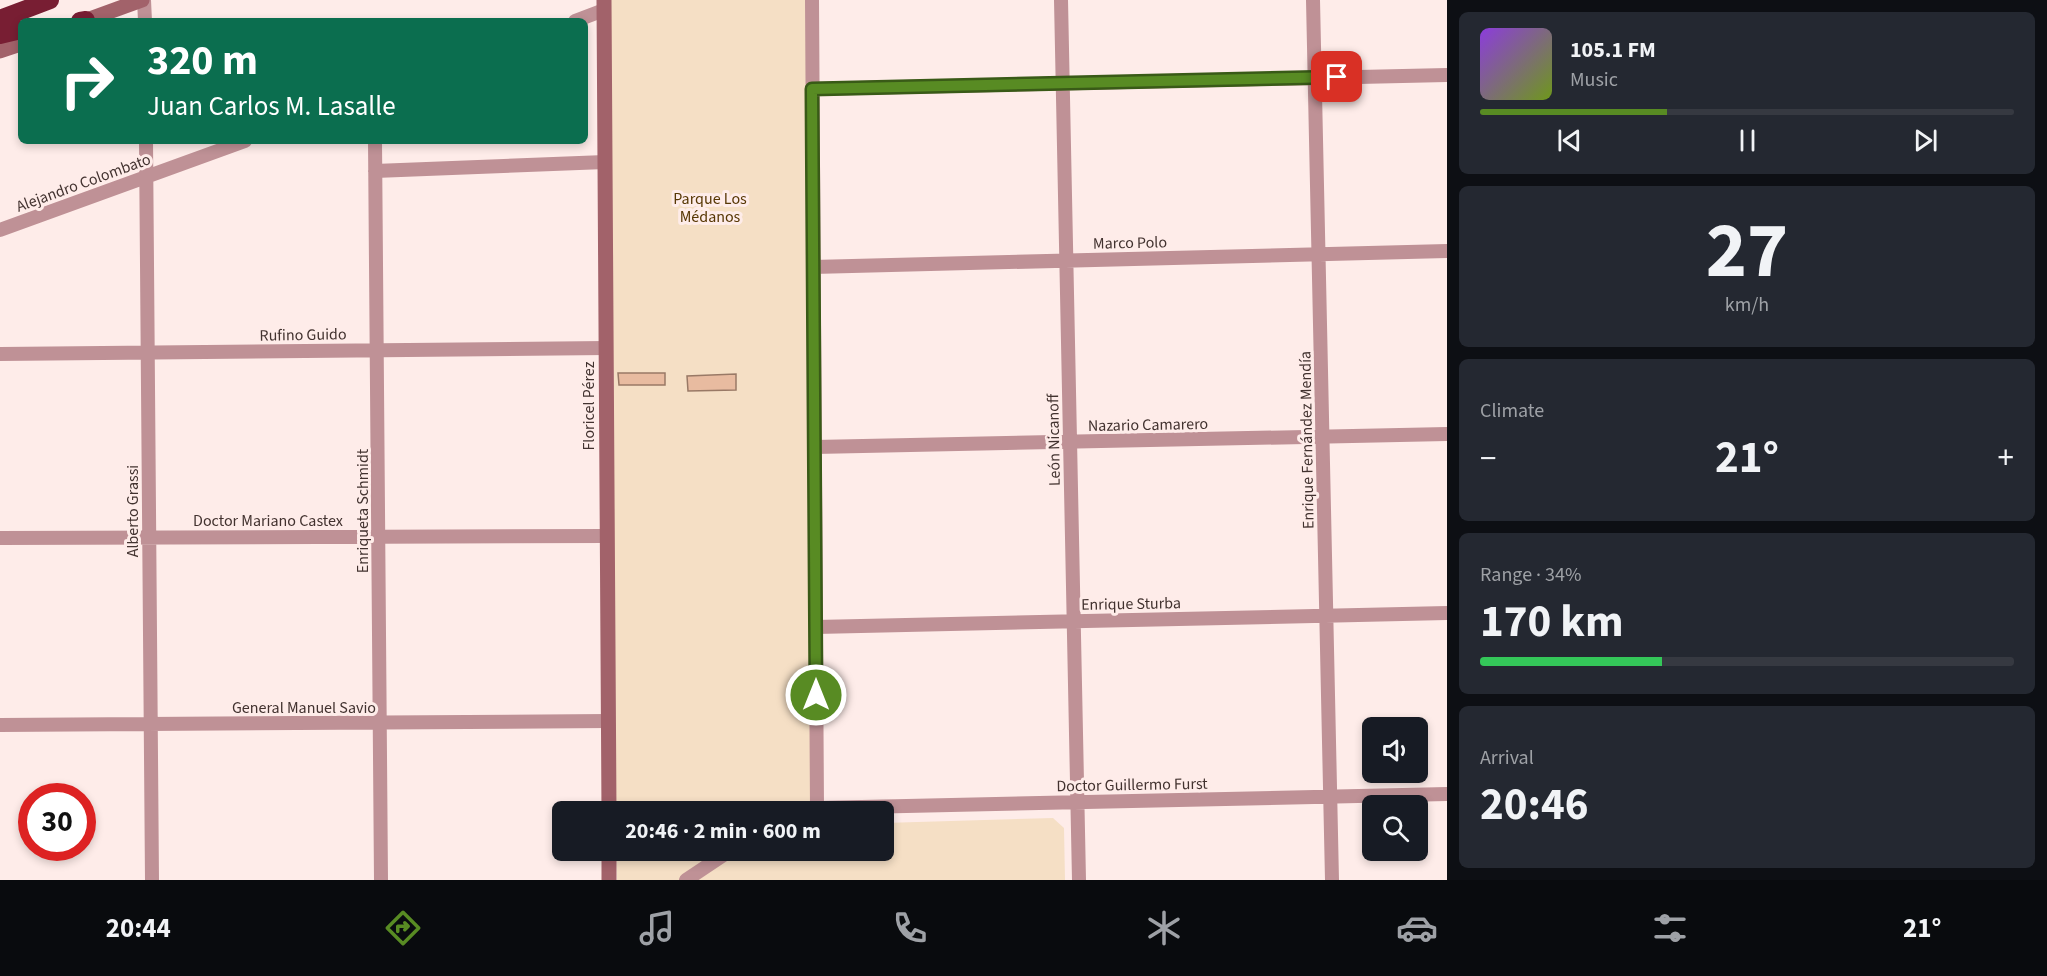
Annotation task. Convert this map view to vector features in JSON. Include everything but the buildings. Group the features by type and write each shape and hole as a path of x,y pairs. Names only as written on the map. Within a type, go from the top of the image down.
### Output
{"highway":[{"path":"0,19 50,0"},
{"path":"0,35 18,31"}],"street":[{"path":"92,18 143,0 145,18"},
{"path":"811,801 816,627 812,0"},
{"name":"León Nicanoff","path":"1061,0 1079,880"},
{"name":"Enrique Fernández Mendía","path":"1313,0 1332,880"},
{"path":"580,18 604,5"},
{"name":"Floricel Pérez","path":"604,5 609,801"},
{"path":"0,51 18,45"},
{"path":"812,89 1447,75"},
{"name":"Alberto Grassi","path":"146,144 152,880"},
{"name":"Alejandro Colombato","path":"0,230 237,144"},
{"name":"Enriqueta Schmidt","path":"375,144 381,880"},
{"path":"375,171 605,162"},
{"name":"Marco Polo","path":"813,267 1447,251"},
{"name":"Rufino Guido","path":"0,354 606,348"},
{"name":"Nazario Camarero","path":"815,447 1447,435"},
{"name":"Doctor Mariano Castex","path":"0,538 607,536"},
{"name":"Enrique Sturba","path":"816,627 1447,613"},
{"name":"General Manuel Savio","path":"0,725 608,721"},
{"name":"Doctor Guillermo Furst","path":"894,808 1447,794"},
{"path":"609,861 609,880"},
{"path":"686,880 714,861"}],"green space":[{"name":"Parque Los Médanos","path":"610,0 808,0 813,801 616,801"},
{"path":"1053,818 1064,828 1065,880 617,880 616,861 894,861 894,823"}],"route":[{"path":"816,695 812,89 1337,77"}]}
